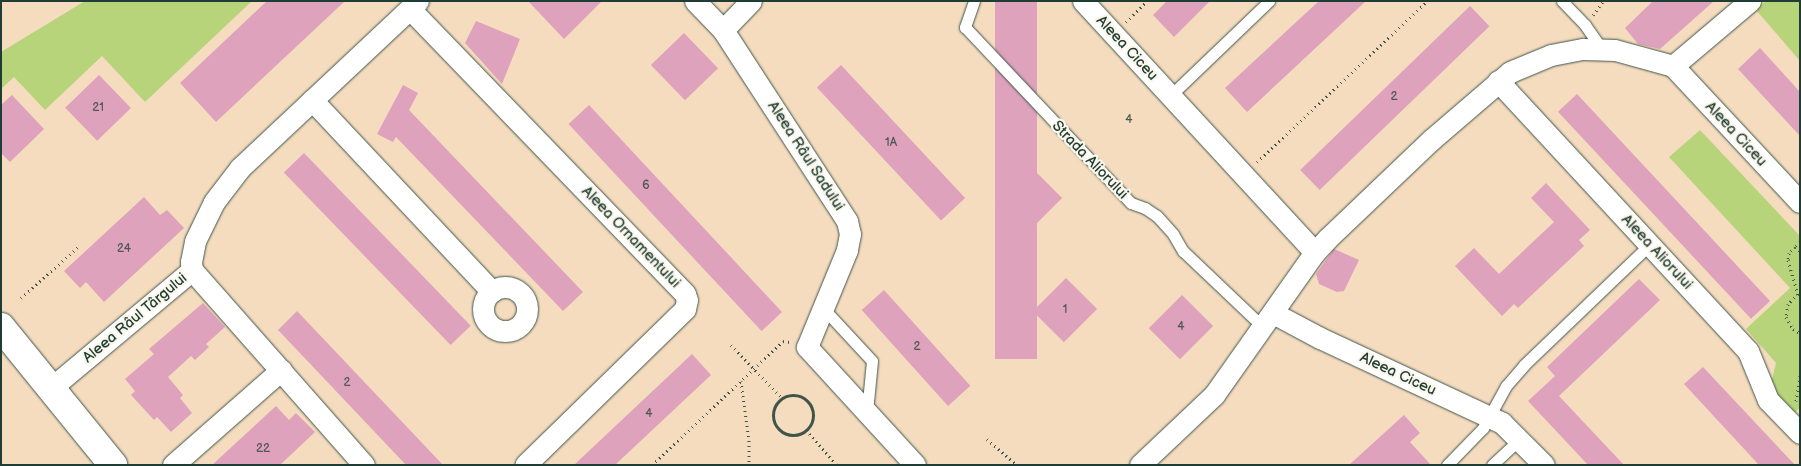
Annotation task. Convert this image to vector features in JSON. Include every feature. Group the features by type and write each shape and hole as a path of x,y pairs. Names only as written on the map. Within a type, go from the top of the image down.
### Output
{"street":[{"name":"Aleea Râul Sadului","path":"695,1 723,30 847,221 850,234 847,250 807,347"},
{"path":"723,30 751,1"},
{"name":"Aleea Ciceu","path":"1083,1 1315,252"},
{"path":"1140,465 1214,395 1315,252 1431,140 1498,81 1523,65 1568,50 1602,48 1673,66 1750,1"},
{"name":"Aleea Râul Târgului","path":"51,388 192,270 191,262 195,241 214,202 240,168 414,5"},
{"name":"Aleea Ornamentului","path":"414,5 685,294 688,300 685,309 525,465"},
{"name":"Aleea Ciceu","path":"1673,66 1800,202"},
{"name":"Aleea Aliorului","path":"1498,81 1748,351 1768,400 1800,433"},
{"path":"312,100 492,292"},
{"path":"192,270 362,464"},
{"name":"Aleea Ciceu","path":"1268,320 1320,338 1491,417 1502,423 1520,439 1544,465"},
{"path":"1,327 113,465"},
{"path":"807,347 915,465"},
{"path":"173,465 280,370"}],"lane":[{"name":"Strada Aliorului","path":"974,1 965,27 1131,203 1145,208 1157,216 1173,234 1183,251 1268,320"},
{"path":"1171,95 1269,1"},
{"path":"1562,1 1585,25 1602,48"},
{"path":"1447,465 1472,441 1491,417 1506,386 1524,365 1649,245"},
{"path":"823,308 872,361 867,412"},
{"path":"1492,465 1520,439"}],"path":[{"path":"1114,34 1147,1"},
{"path":"1244,174 1427,1"},
{"path":"1800,242 1788,254 1788,260 1799,294 1788,304 1786,317 1793,329 1800,333"},
{"path":"21,298 78,247"},
{"path":"1795,247 1800,252"},
{"path":"652,465 783,341 807,347"},
{"path":"731,345 782,398"},
{"path":"741,381 749,441 749,465"},
{"path":"795,395 807,400 813,412 813,419 806,430 800,433 788,434 777,427 774,408 782,398 795,395"},
{"path":"806,430 837,465"},
{"path":"987,439 1018,465"}],"green space":[{"path":"85,1 252,1 145,102 102,56 45,110 14,77 1,89 1,52"},
{"path":"1766,1 1800,1 1800,61 1756,10"},
{"path":"1700,130 1800,236 1800,408 1794,413 1777,395 1771,384 1776,363 1746,329 1790,288 1669,157"}],"building":[{"path":"267,1 345,1 216,122 180,83"},
{"path":"528,1 602,1 564,39"},
{"path":"995,1 1037,1 1037,359 995,359"},
{"path":"1167,1 1210,1 1174,37 1153,15"},
{"path":"1319,1 1366,1 1247,112 1225,88"},
{"path":"1653,1 1714,1 1660,49 1638,44 1625,28"},
{"path":"1470,6 1489,26 1320,190 1300,170"},
{"path":"476,21 520,39 502,84 465,43"},
{"path":"684,33 718,68 685,100 651,65"},
{"path":"1760,48 1800,92 1800,136 1738,69"},
{"path":"841,65 965,198 941,221 817,88"},
{"path":"99,75 131,108 97,141 65,108"},
{"path":"403,85 418,93 409,110 583,292 563,311 396,137 393,142 377,134"},
{"path":"1577,94 1770,301 1751,319 1558,112"},
{"path":"12,95 44,129 10,162 1,153 1,105"},
{"path":"589,105 782,312 762,331 569,124"},
{"path":"304,153 471,326 451,345 284,172"},
{"path":"1031,167 1062,198 1029,231 998,200"},
{"path":"1546,183 1590,230 1579,240 1584,246 1518,308 1514,304 1502,316 1455,266 1474,248 1499,274 1554,222 1531,198"},
{"path":"144,197 160,215 167,210 184,228 104,302 86,282 80,288 64,271"},
{"path":"1334,249 1359,260 1344,291 1337,292 1319,284 1316,274"},
{"path":"1066,278 1097,309 1064,342 1033,311"},
{"path":"1639,279 1660,300 1559,396 1624,465 1588,465 1528,401 1555,376 1547,367"},
{"path":"884,290 970,386 948,406 862,310"},
{"path":"1182,295 1213,326 1180,359 1149,328"},
{"path":"203,303 225,327 206,344 209,347 195,360 191,356 168,377 183,395 180,398 192,413 171,432 157,417 154,420 131,395 135,391 125,379 154,354 149,349"},
{"path":"297,311 443,465 406,465 278,330"},
{"path":"692,354 711,375 615,465 574,465"},
{"path":"1703,367 1795,465 1759,465 1684,384"},
{"path":"276,406 289,420 296,413 315,432 280,465 212,465"},
{"path":"1404,415 1420,433 1410,442 1431,465 1349,465"}]}
